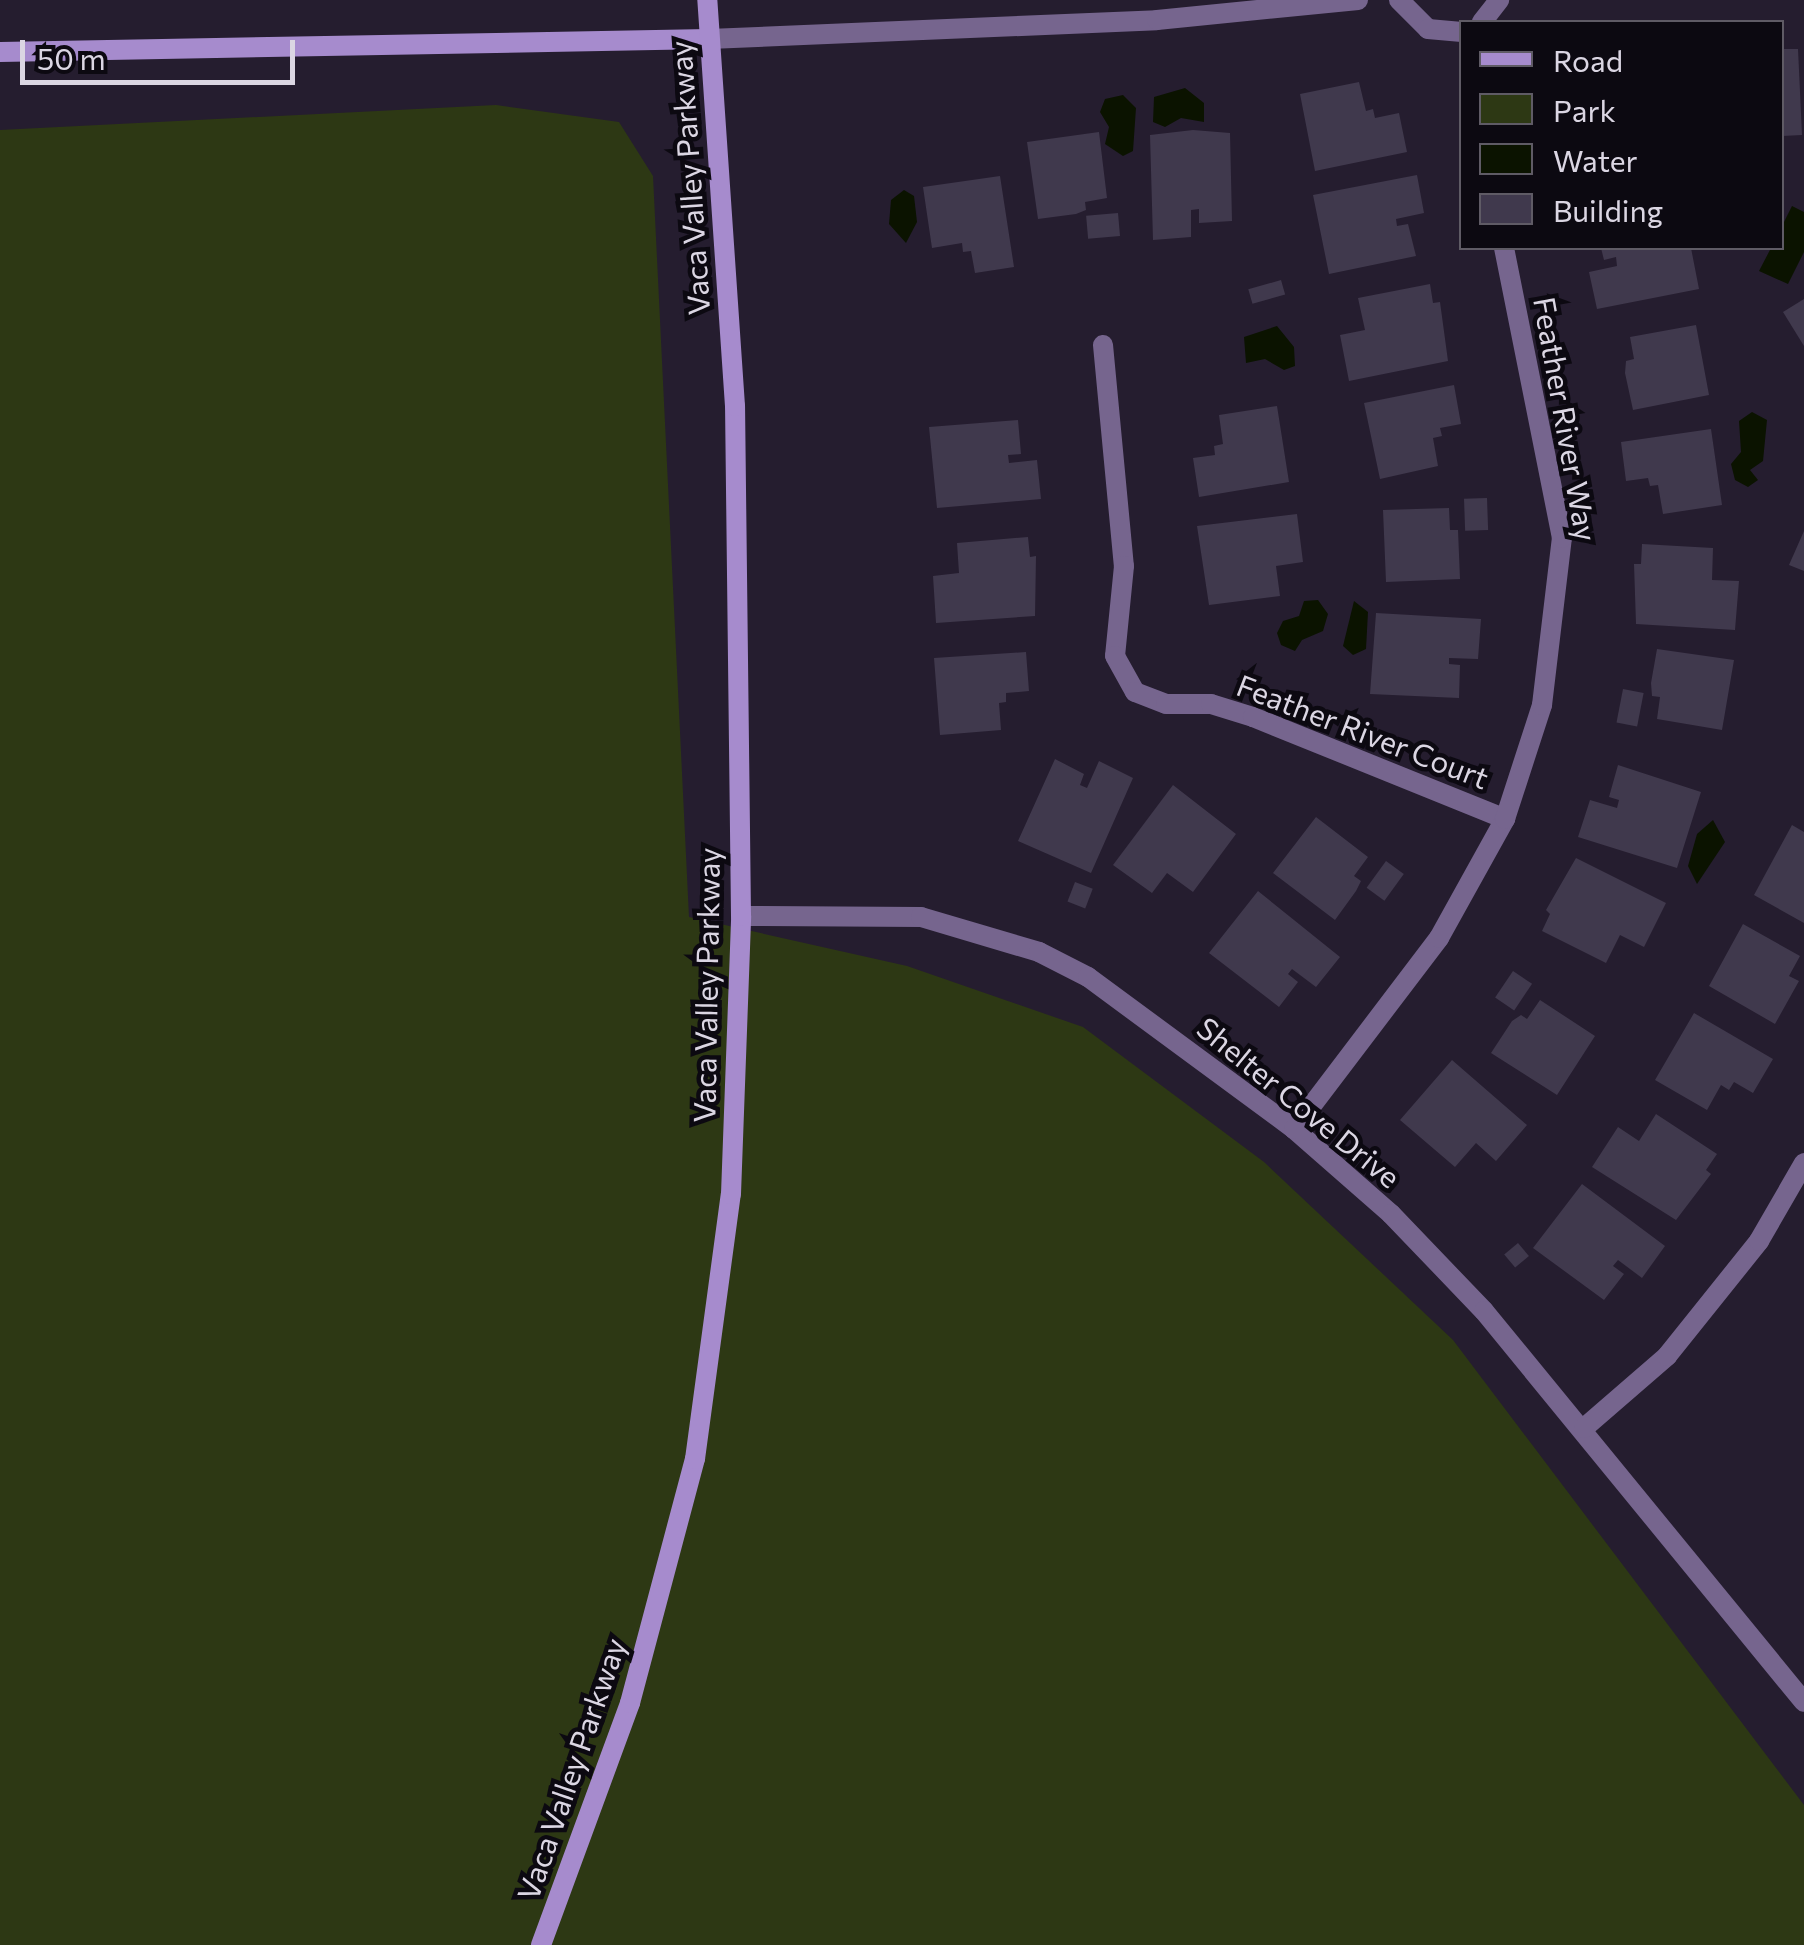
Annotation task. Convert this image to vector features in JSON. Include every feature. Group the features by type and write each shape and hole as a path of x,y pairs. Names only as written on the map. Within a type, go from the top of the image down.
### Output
{"street":[{"name":"Vaca Valley Parkway","path":"540,1945 630,1703 695,1458 731,1194 741,916 734,406 707,0"},
{"path":"0,52 709,39 1174,19 1358,0"},
{"path":"1399,0 1428,29 1459,34"},
{"path":"1484,20 1499,0"},
{"name":"Feather River Way","path":"1294,1129 1439,938 1505,819 1542,705 1562,538 1504,250"},
{"name":"Feather River Court","path":"1103,345 1124,566 1114,656 1135,692 1166,704 1211,704 1253,717 1505,819"},
{"name":"Shelter Cove Drive","path":"741,916 922,917 1039,952 1088,977 1294,1129 1391,1214 1584,1428 1804,1702"},
{"path":"1584,1428 1668,1356 1760,1242 1804,1163"}],"green space":[{"path":"496,105 619,122 653,176 689,917 907,966 1083,1027 1264,1162 1453,1340 1804,1805 1804,1945 0,1945 0,130"}],"water":[{"path":"1185,88 1204,103 1204,122 1181,118 1165,127 1153,122 1154,97"},
{"path":"1123,95 1136,108 1133,151 1123,156 1105,144 1109,127 1100,112 1105,99"},
{"path":"904,190 914,196 917,222 906,243 889,224 891,200"},
{"path":"1792,206 1804,212 1804,252 1788,284 1759,271 1770,250 1784,250 1784,222"},
{"path":"1277,326 1294,347 1295,366 1284,370 1265,359 1246,363 1244,337"},
{"path":"1752,412 1767,420 1763,461 1750,470 1758,480 1748,487 1735,480 1731,464 1741,452 1739,421"},
{"path":"1318,600 1328,614 1323,631 1302,640 1295,651 1281,645 1277,633 1283,621 1299,616 1304,601"},
{"path":"1354,601 1368,612 1366,649 1353,655 1343,646"},
{"path":"1713,820 1725,842 1697,884 1688,866 1697,834"}],"building":[{"path":"1784,49 1798,49 1802,135 1784,136"},
{"path":"1359,82 1366,111 1373,109 1375,118 1399,113 1407,152 1315,171 1300,94"},
{"path":"1193,130 1230,133 1232,221 1199,223 1199,209 1191,210 1191,237 1153,240 1150,135"},
{"path":"1099,132 1107,198 1085,202 1086,210 1076,214 1038,219 1027,142"},
{"path":"1417,175 1424,213 1396,219 1397,226 1408,224 1416,256 1329,274 1313,195"},
{"path":"1000,176 1014,267 975,273 971,251 963,252 962,243 932,248 923,187"},
{"path":"1118,213 1120,236 1088,239 1086,216"},
{"path":"1602,250 1691,250 1699,289 1597,309 1589,272 1617,266 1616,257 1604,260"},
{"path":"1281,280 1285,294 1252,304 1248,289"},
{"path":"1430,284 1433,303 1440,302 1448,361 1349,381 1340,335 1365,330 1358,298"},
{"path":"1804,299 1804,346 1783,312"},
{"path":"1696,325 1709,395 1633,410 1625,373 1626,361 1634,359 1630,337"},
{"path":"1454,385 1461,424 1440,428 1442,436 1433,438 1438,466 1380,479 1364,403"},
{"path":"1277,406 1289,482 1199,497 1193,458 1215,455 1214,446 1223,444 1219,415"},
{"path":"1018,420 1021,454 1008,455 1009,463 1037,460 1041,499 937,508 929,427"},
{"path":"1711,429 1722,505 1663,514 1658,485 1650,486 1648,478 1626,481 1621,442"},
{"path":"1487,498 1488,530 1465,531 1464,499"},
{"path":"1449,508 1450,530 1458,530 1460,579 1386,582 1383,510"},
{"path":"1297,514 1303,562 1276,566 1280,596 1209,605 1197,526"},
{"path":"1804,531 1804,571 1789,565"},
{"path":"1028,537 1030,557 1036,556 1035,616 936,623 933,576 959,573 957,543"},
{"path":"1642,544 1713,548 1712,580 1739,581 1735,630 1636,624 1634,564 1641,564"},
{"path":"1376,613 1481,619 1478,659 1449,658 1449,664 1460,665 1459,698 1370,694"},
{"path":"1657,649 1734,660 1722,730 1657,719 1660,697 1652,696 1651,683"},
{"path":"1026,652 1029,691 1006,693 1006,702 999,703 1001,730 940,735 934,658"},
{"path":"1623,689 1644,693 1637,726 1617,722"},
{"path":"1055,759 1084,774 1080,785 1087,788 1099,761 1133,778 1091,873 1018,841"},
{"path":"1618,765 1701,792 1677,868 1578,837 1590,800 1617,808 1619,800 1609,797"},
{"path":"1173,785 1236,834 1193,892 1167,873 1152,893 1113,865"},
{"path":"1316,817 1368,857 1354,876 1361,881 1356,891 1335,920 1273,873"},
{"path":"1792,825 1804,832 1804,923 1754,895"},
{"path":"1576,858 1666,903 1644,947 1620,935 1606,963 1542,931 1550,914 1546,910"},
{"path":"1386,861 1404,874 1384,901 1367,888"},
{"path":"1075,882 1093,889 1085,908 1067,902"},
{"path":"1258,891 1340,957 1316,987 1292,969 1288,974 1298,982 1279,1007 1209,953"},
{"path":"1743,924 1800,956 1789,976 1799,981 1775,1024 1709,986"},
{"path":"1513,971 1532,984 1514,1010 1495,998"},
{"path":"1540,1000 1595,1036 1557,1095 1491,1053 1512,1021 1521,1015 1527,1019"},
{"path":"1694,1013 1773,1059 1753,1093 1734,1082 1729,1090 1721,1085 1707,1110 1655,1080"},
{"path":"1452,1060 1527,1125 1496,1161 1476,1143 1455,1167 1400,1120"},
{"path":"1656,1114 1717,1154 1706,1170 1711,1174 1676,1220 1592,1167 1618,1127 1639,1141"},
{"path":"1582,1184 1665,1246 1642,1278 1618,1260 1613,1266 1624,1274 1604,1300 1533,1248"},
{"path":"1518,1243 1529,1256 1515,1268 1504,1255"}]}
